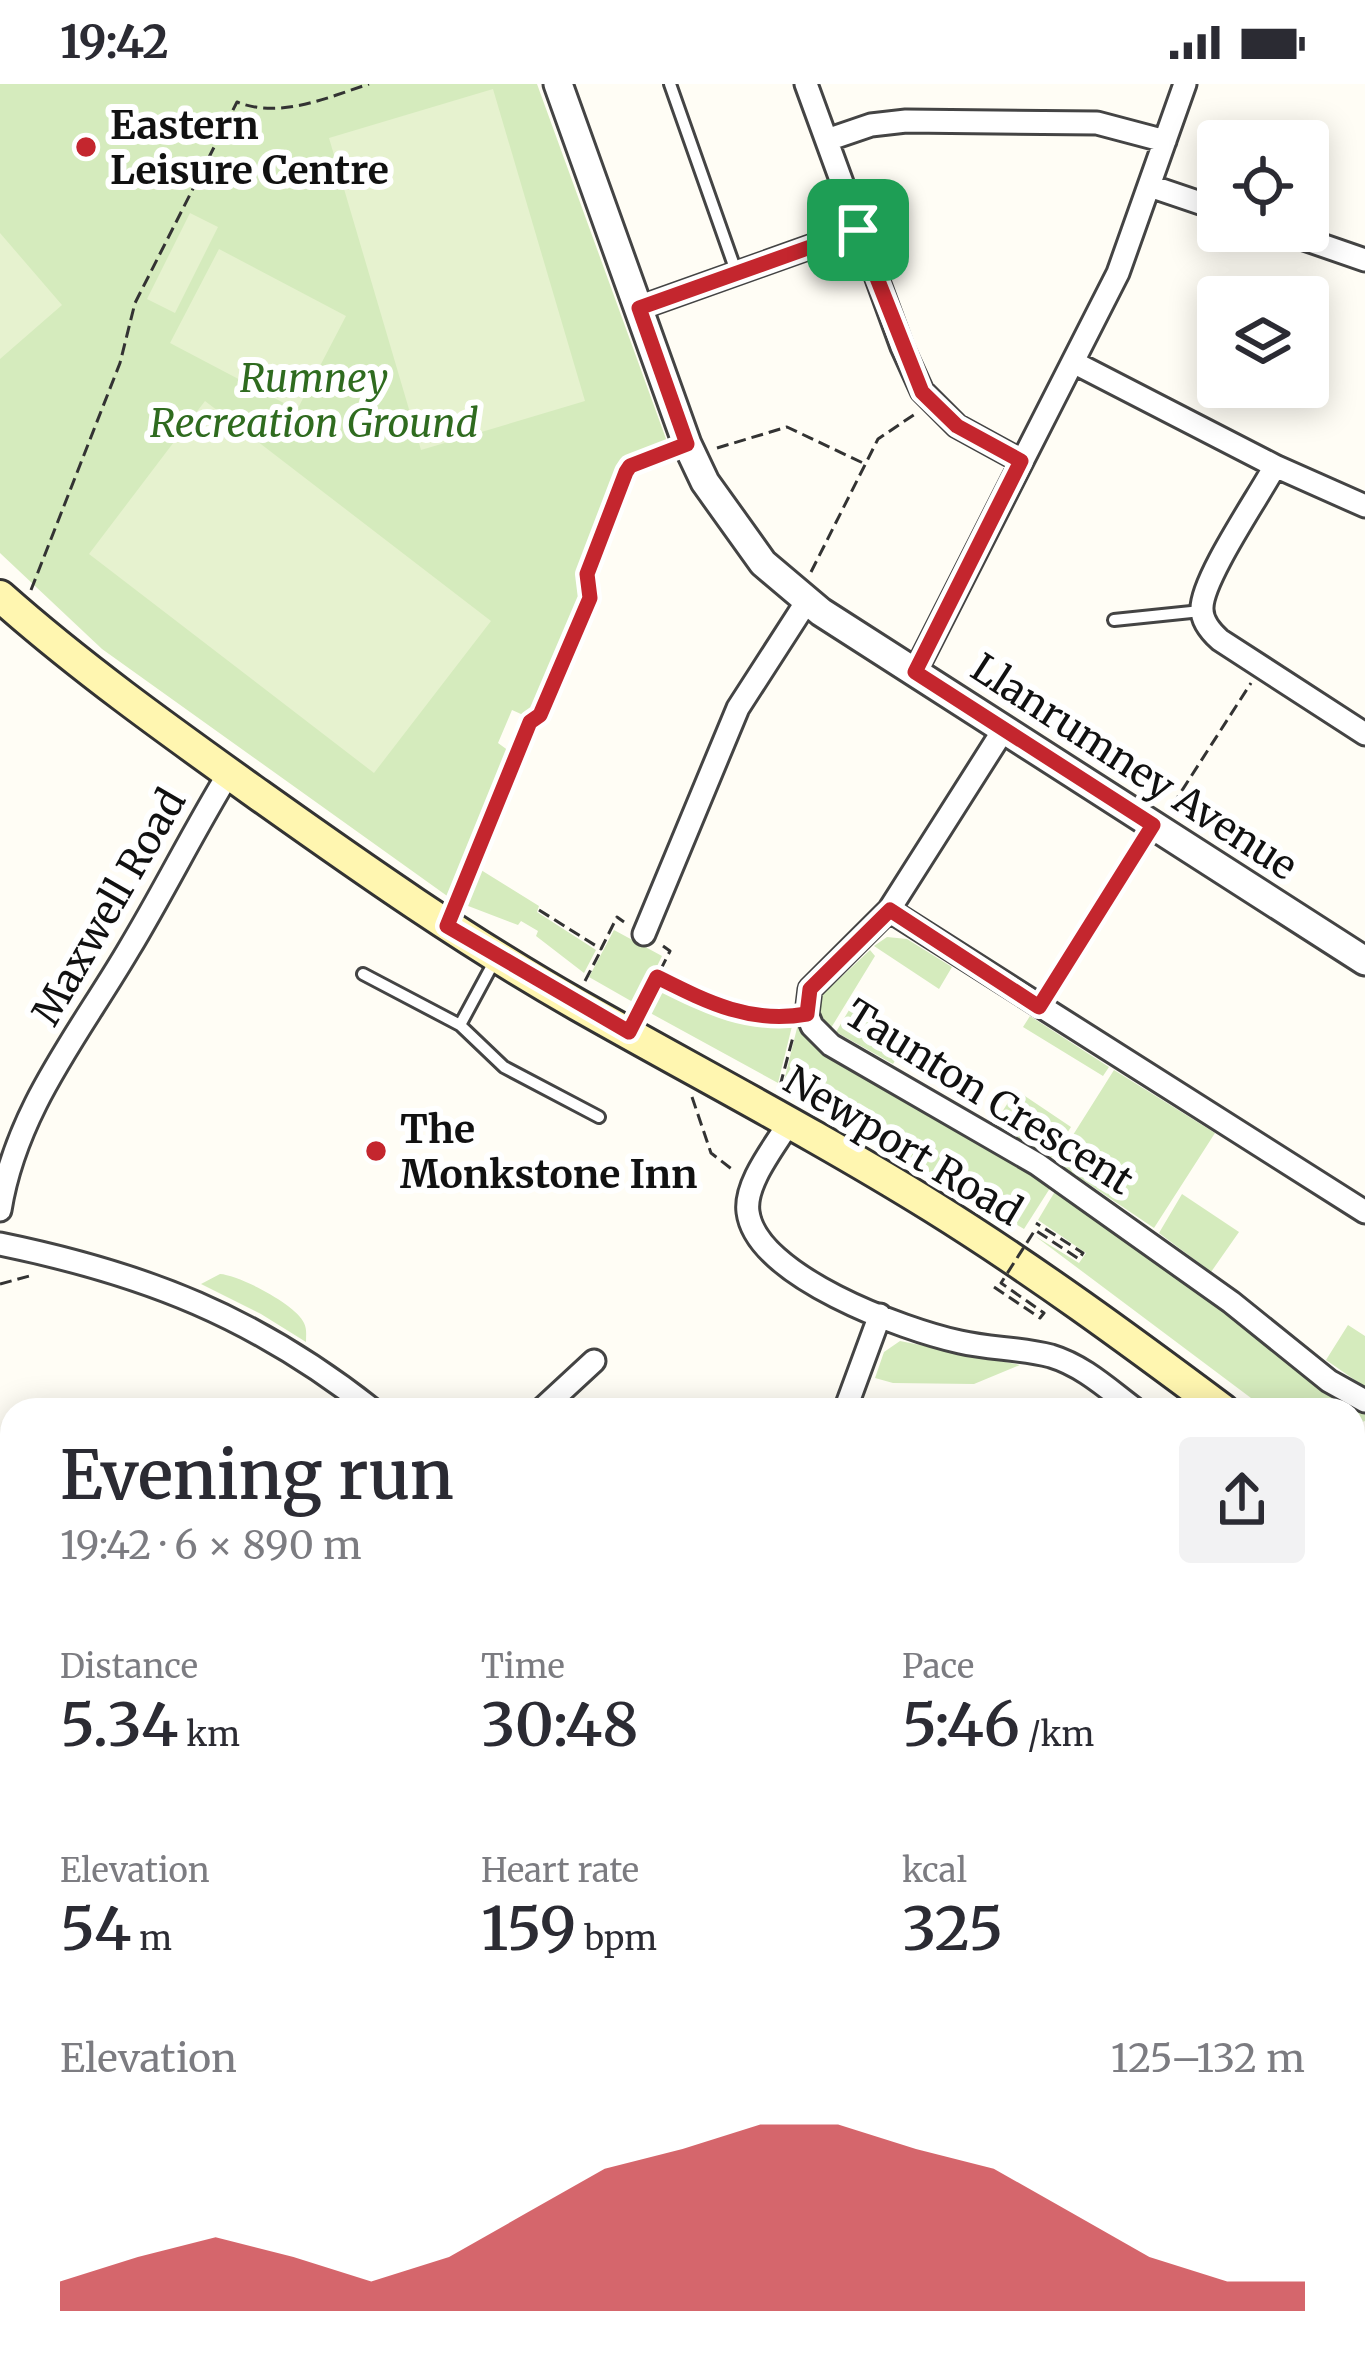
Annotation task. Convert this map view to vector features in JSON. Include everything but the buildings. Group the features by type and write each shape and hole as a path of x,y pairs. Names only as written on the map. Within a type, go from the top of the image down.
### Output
{"main road":[{"name":"Newport Road","path":"10,604 230,773 447,926 578,1006 780,1115 1068,1293 1207,1398"}],"street":[{"name":"Llanrumney Avenue","path":"558,84 690,450 718,504 763,563 802,597 915,672 1365,961"},
{"path":"806,84 911,371 930,403 957,426 1021,461"},
{"path":"915,672 1118,273 1185,84"},
{"path":"827,140 871,124 905,122 1097,123 1165,141"},
{"path":"1150,186 1197,202"},
{"path":"639,308 858,230"},
{"path":"1329,248 1365,260"},
{"path":"1073,362 1275,466 1365,506"},
{"path":"1275,466 1207,586 1202,610 1212,633 1365,734"},
{"path":"644,934 738,708 802,597"},
{"name":"Taunton Crescent","path":"1004,729 890,910 810,989 802,1015 831,1045 1037,1164 1219,1293 1329,1381 1360,1398"},
{"name":"Maxwell Road","path":"0,1210 11,1158 26,1119 230,773"},
{"path":"890,910 1365,1212"},
{"path":"780,1115 753,1186 748,1214 765,1249 833,1294 880,1316 958,1342 1052,1356 1088,1373 1120,1398"},
{"path":"0,1244 127,1275 237,1319 356,1398"},
{"path":"849,1398 880,1316"},
{"path":"554,1398 594,1361"}],"lane":[{"path":"670,84 736,274"},
{"path":"1114,620 1202,610"},
{"path":"447,926 530,722"},
{"path":"460,1025 497,957"},
{"path":"362,974 460,1025 504,1067 599,1118"}],"path":[{"path":"10,604 120,363 135,303 237,101 256,109 285,108 369,84"},
{"path":"802,597 863,463 884,433 930,403"},
{"path":"530,722 540,715 590,598 587,574 630,466 787,427 863,463"},
{"path":"1039,1007 1262,667"},
{"path":"539,910 601,949"},
{"path":"578,1006 585,980 617,917 670,951 629,1032"},
{"path":"657,977 716,1006 761,1018 802,1015 779,1088 780,1115"},
{"path":"680,1062 711,1153 753,1186"},
{"path":"994,1287 1040,1318 1044,1312 1000,1283 1035,1230 1079,1259 1083,1253 1036,1222"}],"green space":[{"name":"Rumney Recreation Ground","path":"0,84 537,84 669,447 628,463 622,472 583,574 587,596 537,711 530,718 512,710 498,743 513,754 450,898 102,649 0,553"},
{"path":"493,89 585,401 421,450 329,138"},
{"path":"190,213 218,227 175,313 147,299"},
{"path":"0,233 62,305 0,359"},
{"path":"219,249 346,316 297,410 170,343"},
{"path":"205,401 491,621 374,773 89,554"},
{"path":"481,870 596,950 584,973 521,921 518,925 463,904"},
{"path":"614,930 662,956 638,1005 589,977"},
{"path":"887,937 907,939 952,967 939,989 874,946"},
{"path":"870,950 875,956 831,1028 820,1016 820,997"},
{"path":"658,980 743,1016 794,1018 778,1083 643,1009"},
{"path":"852,1005 909,1038 893,1064 836,1032"},
{"path":"1030,1016 1109,1067 1103,1076 1023,1027"},
{"path":"799,1020 862,1070 1052,1185 1024,1229 783,1085"},
{"path":"1114,1070 1215,1133 1154,1228 1056,1162"},
{"path":"1016,1090 1071,1127 1051,1158 995,1123"},
{"path":"1057,1188 1351,1398 1251,1398 1035,1236 1079,1263 1086,1253 1038,1220"},
{"path":"1182,1194 1239,1232 1211,1272 1159,1233"},
{"path":"220,1274 253,1285 291,1308 304,1323 306,1342 201,1284"},
{"path":"1348,1325 1365,1336 1365,1387 1326,1360"},
{"path":"900,1341 1020,1365 974,1384 893,1383 875,1378 884,1352"}],"place":[{"name":"Eastern Leisure Centre","path":"86,147"},
{"name":"The Monkstone Inn","path":"376,1151"}],"route":[{"path":"858,230 922,392 944,417 1021,461 915,672 1153,825 1039,1007 890,910 810,989 807,1014 761,1018 716,1006 657,977 629,1032 447,926 530,722 540,715 590,598 587,574 626,472 630,466 687,444 639,308 858,230"}]}
